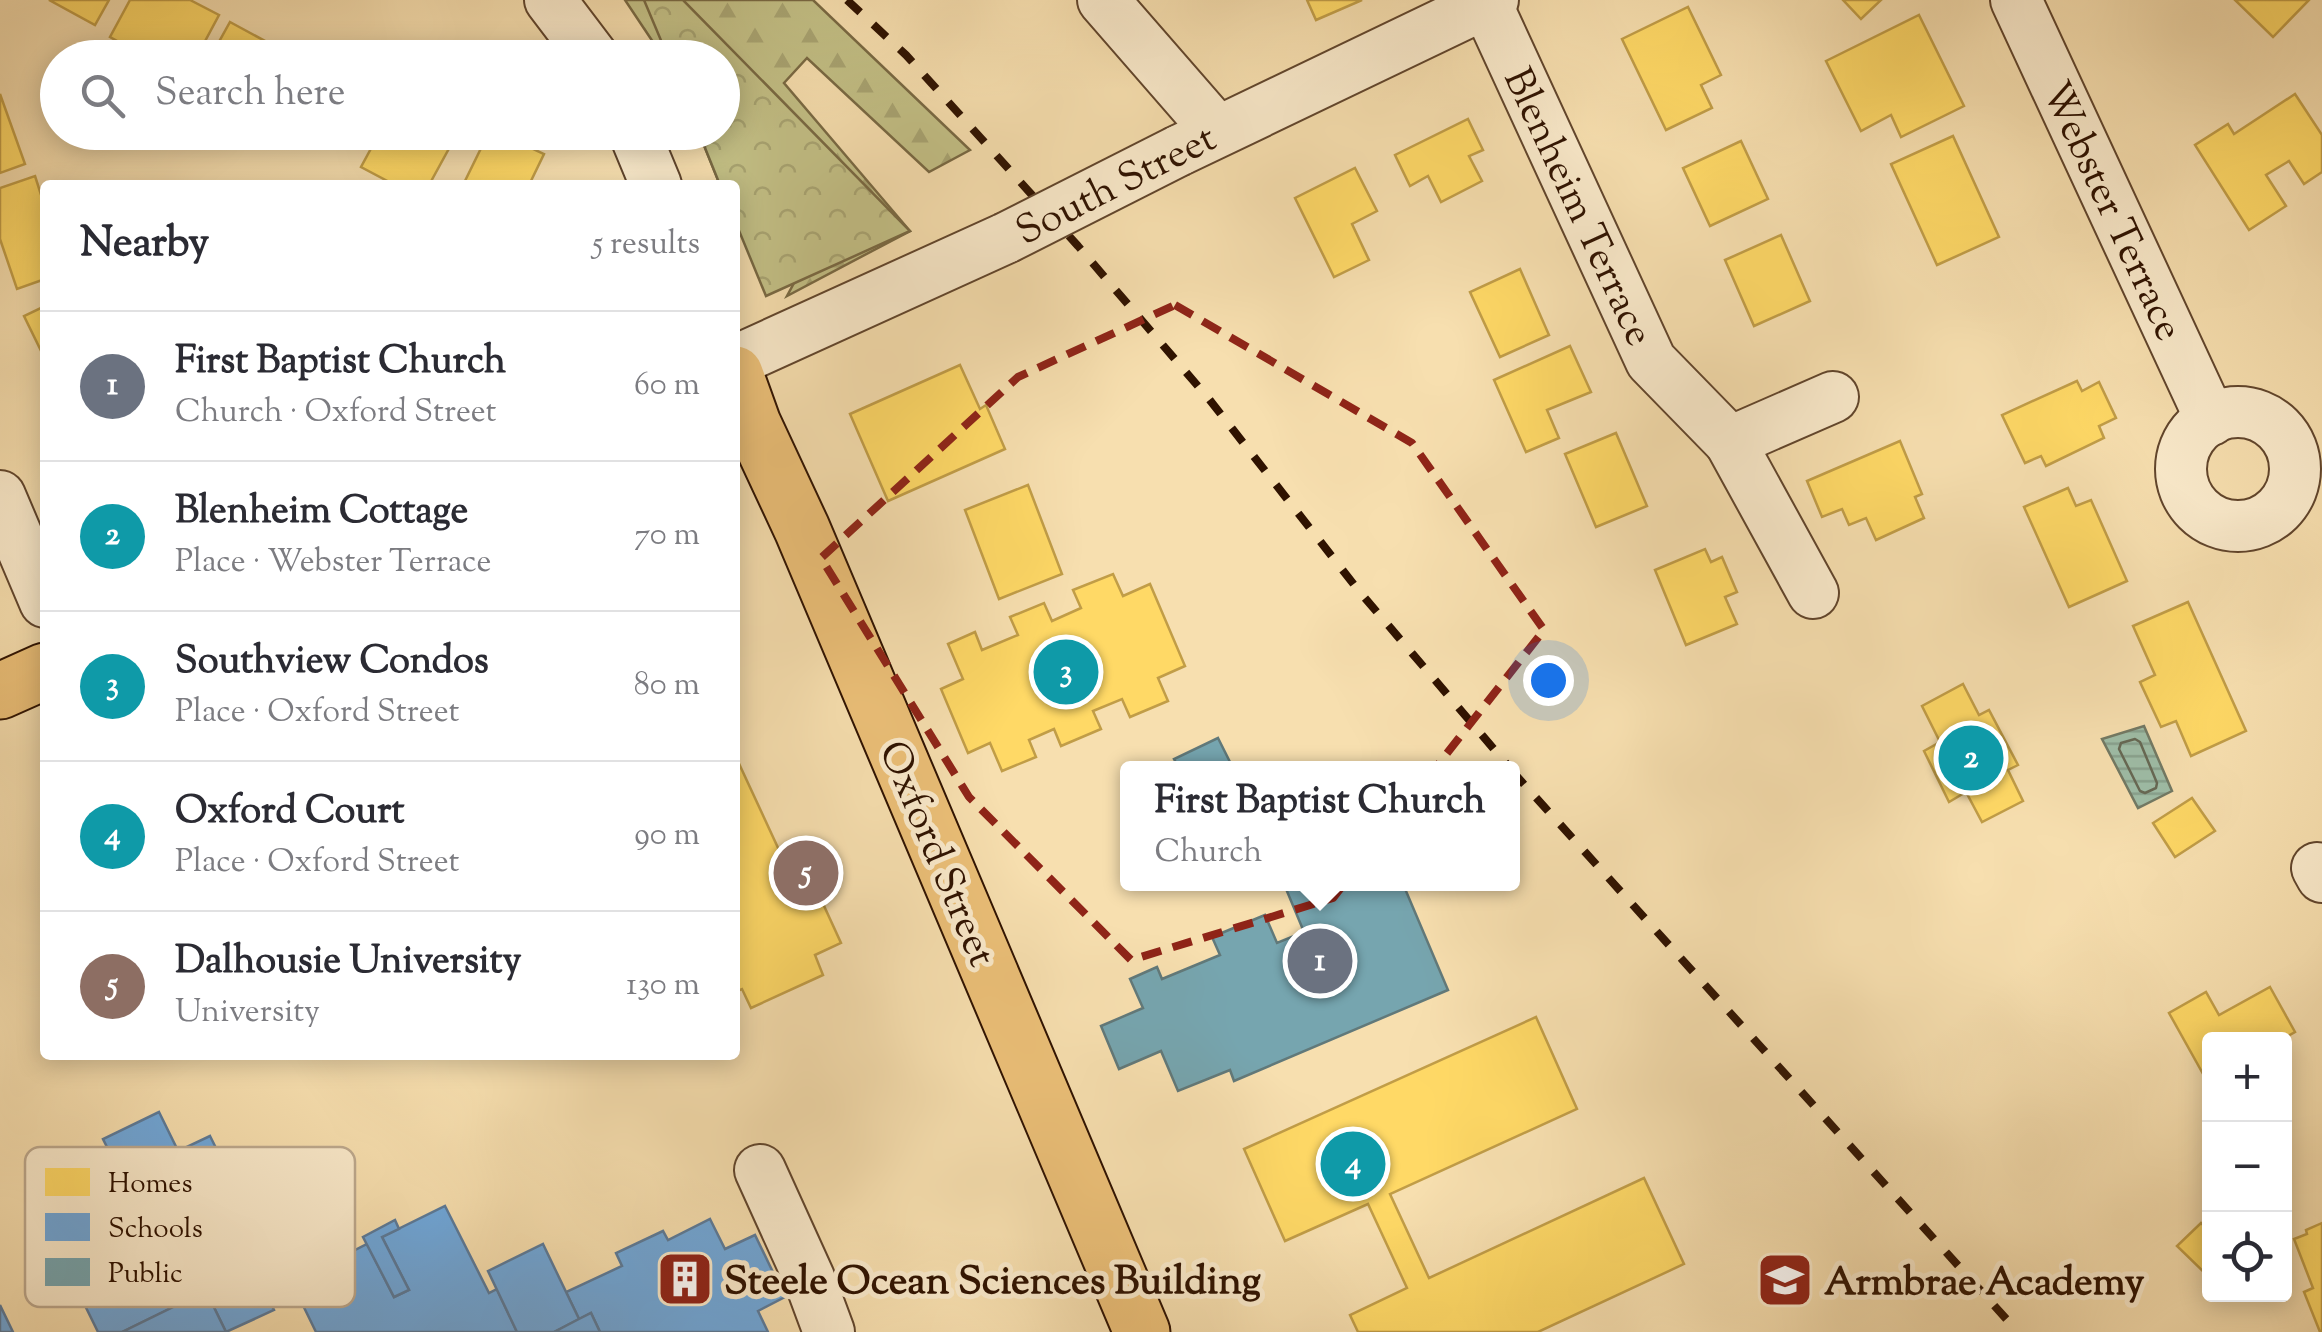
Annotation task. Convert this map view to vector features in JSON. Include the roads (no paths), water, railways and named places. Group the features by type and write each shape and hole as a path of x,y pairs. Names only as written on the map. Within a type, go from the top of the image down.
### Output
{"main road":[{"name":"Oxford Street","path":"740,387 1142,1332"},
{"path":"740,476 758,486 802,530"},
{"path":"0,691 40,673"}],"street":[{"path":"550,0 580,40"},
{"path":"1102,0 1198,141"},
{"name":"Webster Terrace","path":"2016,0 2211,420"},
{"name":"South Street","path":"740,358 1006,238 1198,141 1490,2"},
{"name":"Blenheim Terrace","path":"1490,2 1651,361 1730,442 1813,594"},
{"path":"641,150 654,180"},
{"path":"1730,442 1833,397"},
{"path":"0,496 40,590"},
{"path":"760,1170 830,1332"}],"water":[{"path":"2144,726 2172,791 2138,808 2102,739"}],"railway":[{"path":"847,0 906,55 1078,246 1209,399 1359,591 1504,761"},
{"path":"1520,780 2018,1332"}],"place":[{"name":"Southview Condos","path":"1066,672"},
{"name":"Blenheim Cottage","path":"1971,758"},
{"name":"Dalhousie University","path":"806,873"},
{"name":"First Baptist Church","path":"1320,961"},
{"name":"Oxford Court","path":"1353,1164"},
{"name":"Steele Ocean Sciences Building","path":"685,1279"},
{"name":"Armbrae Academy","path":"1785,1280"}]}
